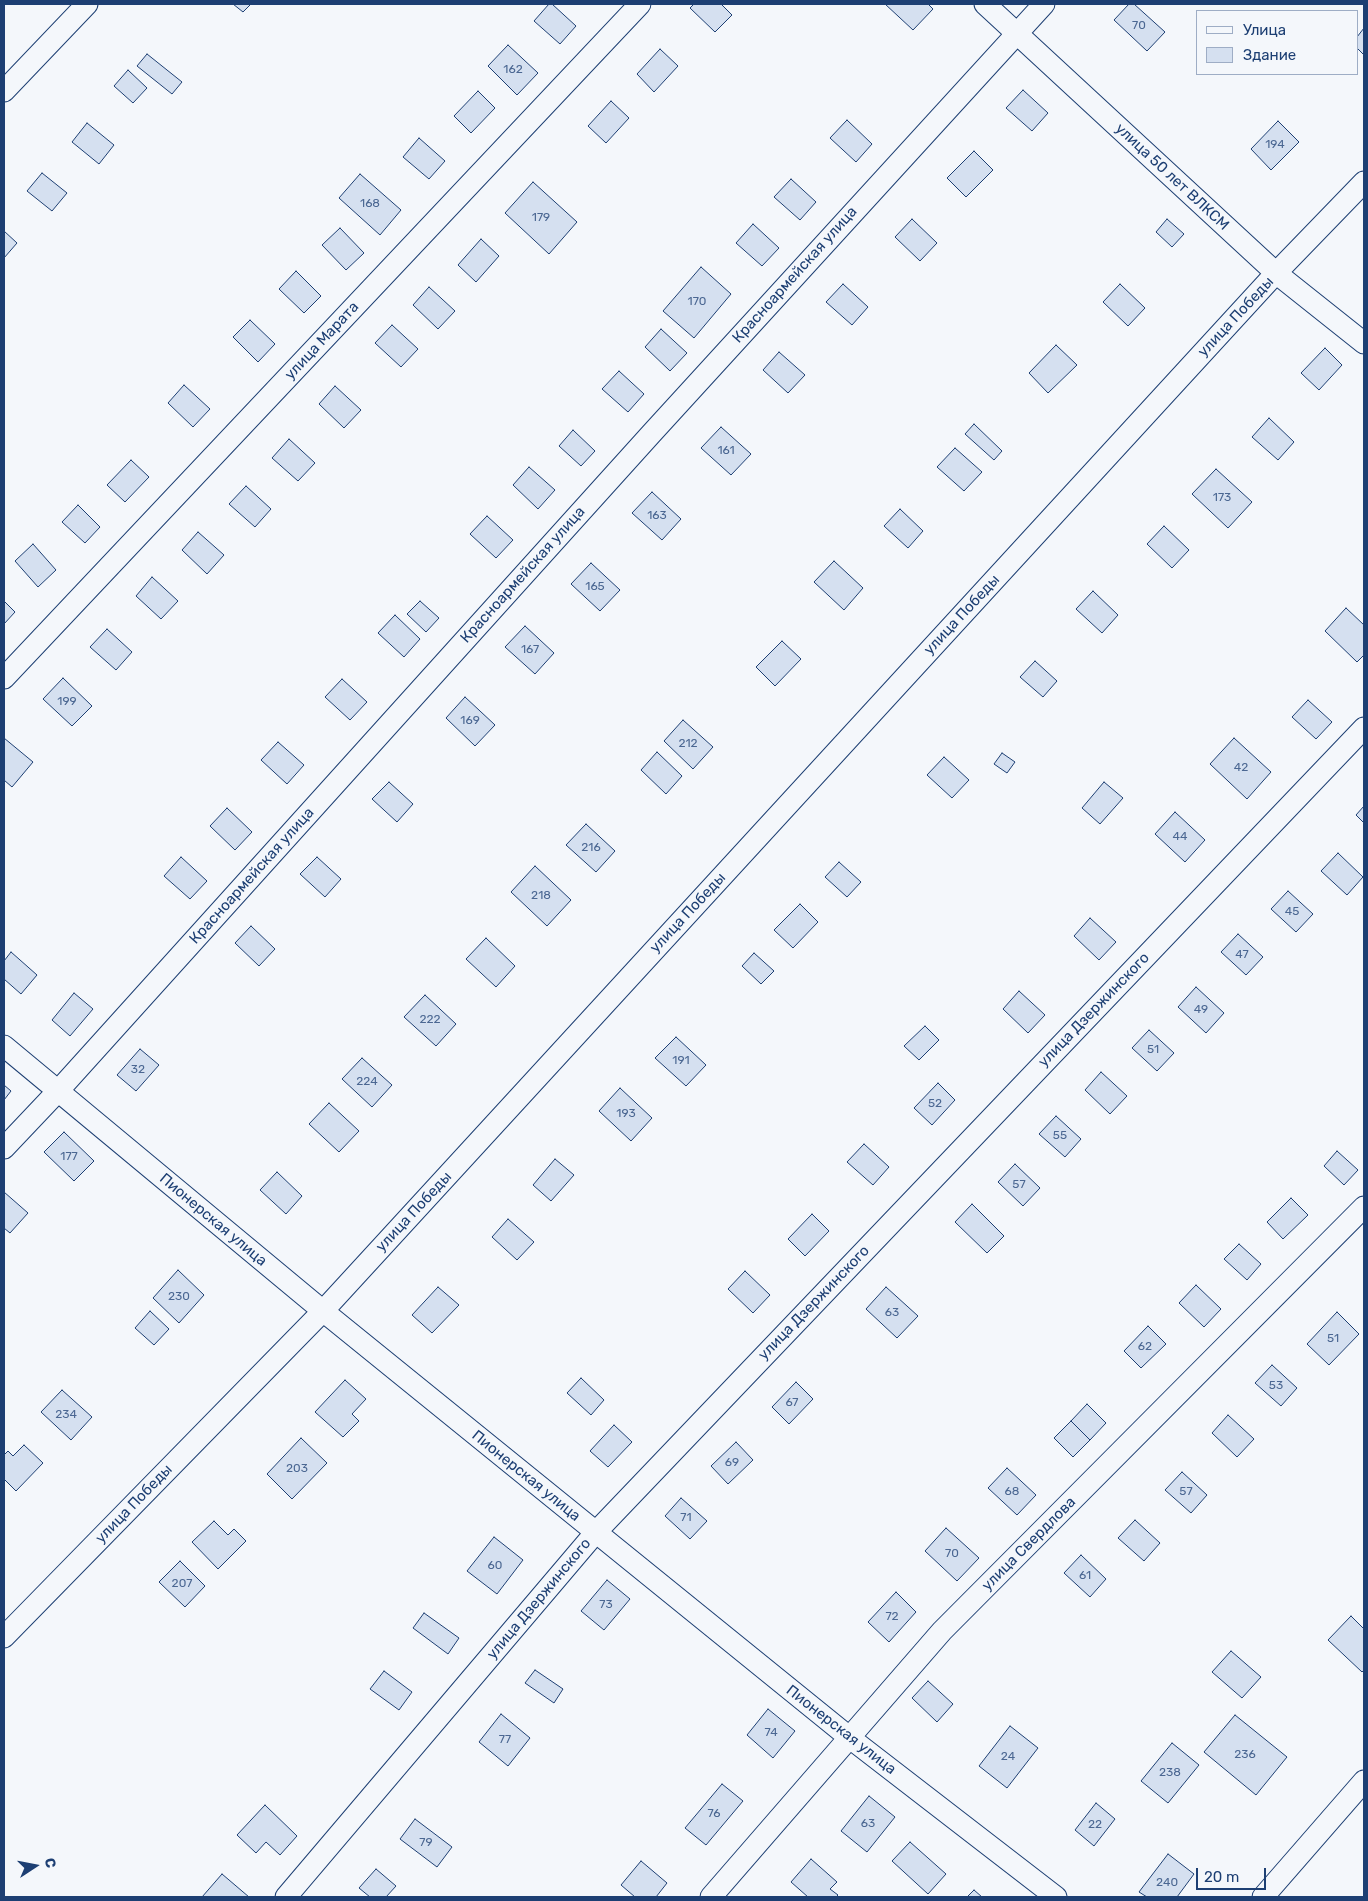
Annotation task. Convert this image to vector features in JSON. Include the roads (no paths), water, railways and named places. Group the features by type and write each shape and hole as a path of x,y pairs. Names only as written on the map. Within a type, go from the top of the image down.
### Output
{"street":[{"path":"4,91 87,4"},
{"name":"улица Марата","path":"4,678 640,4"},
{"name":"улица 50 лет ВЛКСМ","path":"985,4 1276,273 1364,343"},
{"name":"Красноармейская улица","path":"4,1148 58,1091 650,434 1044,4"},
{"name":"улица Победы","path":"4,1637 323,1311 1276,273 1364,182"},
{"name":"улица Дзержинского","path":"286,1897 596,1532 1364,728"},
{"name":"Пионерская улица","path":"4,1046 323,1311 850,1738 1056,1897"},
{"name":"улица Свердлова","path":"711,1897 942,1631 1364,1208"},
{"path":"1263,1897 1364,1781"}]}
